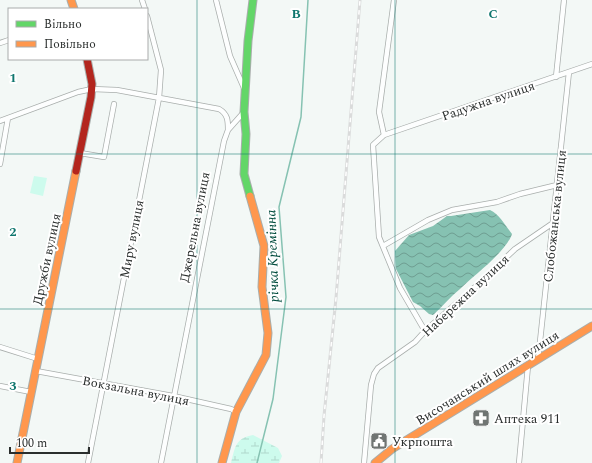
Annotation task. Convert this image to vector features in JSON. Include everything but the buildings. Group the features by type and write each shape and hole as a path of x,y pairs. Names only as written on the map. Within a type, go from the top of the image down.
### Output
{"street":[{"path":"216,0 230,56 246,91"},
{"path":"222,463 236,412 266,355 268,333 262,287 264,246 244,174 246,134 244,112 248,41 254,0"},
{"path":"394,0 379,112 384,135 373,145 380,237 400,288 425,331"},
{"path":"556,77 564,0"},
{"name":"Миру вулиця","path":"88,463 158,98 161,70 148,20"},
{"name":"Дружби вулиця","path":"18,463 92,89 87,60"},
{"name":"Радужна вулиця","path":"384,135 592,64"},
{"name":"Слобожанська вулиця","path":"538,360 569,72"},
{"path":"0,121 78,92 92,89 118,90 220,109 228,120 228,130"},
{"path":"80,153 104,157 114,104"},
{"name":"Джерельна вулиця","path":"161,463 220,161 228,130 244,112"},
{"path":"0,164 8,118"},
{"path":"383,246 428,220 452,210 497,202 520,194 557,185"},
{"name":"Набережна вулиця","path":"364,463 371,385 374,374 378,368 415,342 425,331 516,249 553,223"},
{"name":"Височанський шлях вулиця","path":"375,463 392,449 592,326"},
{"path":"0,347 38,359"},
{"path":"519,463 528,366"},
{"name":"Вокзальна вулиця","path":"36,371 173,396 230,409 236,412"},
{"path":"0,386 31,392"}],"green space":[{"path":"34,176 47,178 43,196 30,193"},
{"path":"253,435 278,448 282,456 279,463 231,463 235,448 239,441 247,436"}],"water":[{"path":"490,210 500,217 512,234 509,241 497,256 433,315 429,314 413,302 396,269 395,251 409,235 433,226 447,216"}],"waterway":[{"name":"річка Кремінна","path":"257,463 273,399 286,297 279,207 301,117 308,0"}],"railway":[{"path":"321,463 360,0"}],"traffic: fast":[{"path":"250,196 244,174 246,134 244,112 248,41 253,0"}],"traffic: slow":[{"path":"71,0 74,8"},
{"path":"17,463 76,171"},
{"path":"222,463 236,412 266,355 268,333 262,287 264,246 250,196"},
{"path":"375,463 392,449 592,326"}],"traffic: jam":[{"path":"76,171 91,97 92,84 87,60"}],"place":[{"name":"Аптека 911","path":"481,418"},
{"name":"Укрпошта","path":"379,441"}]}
